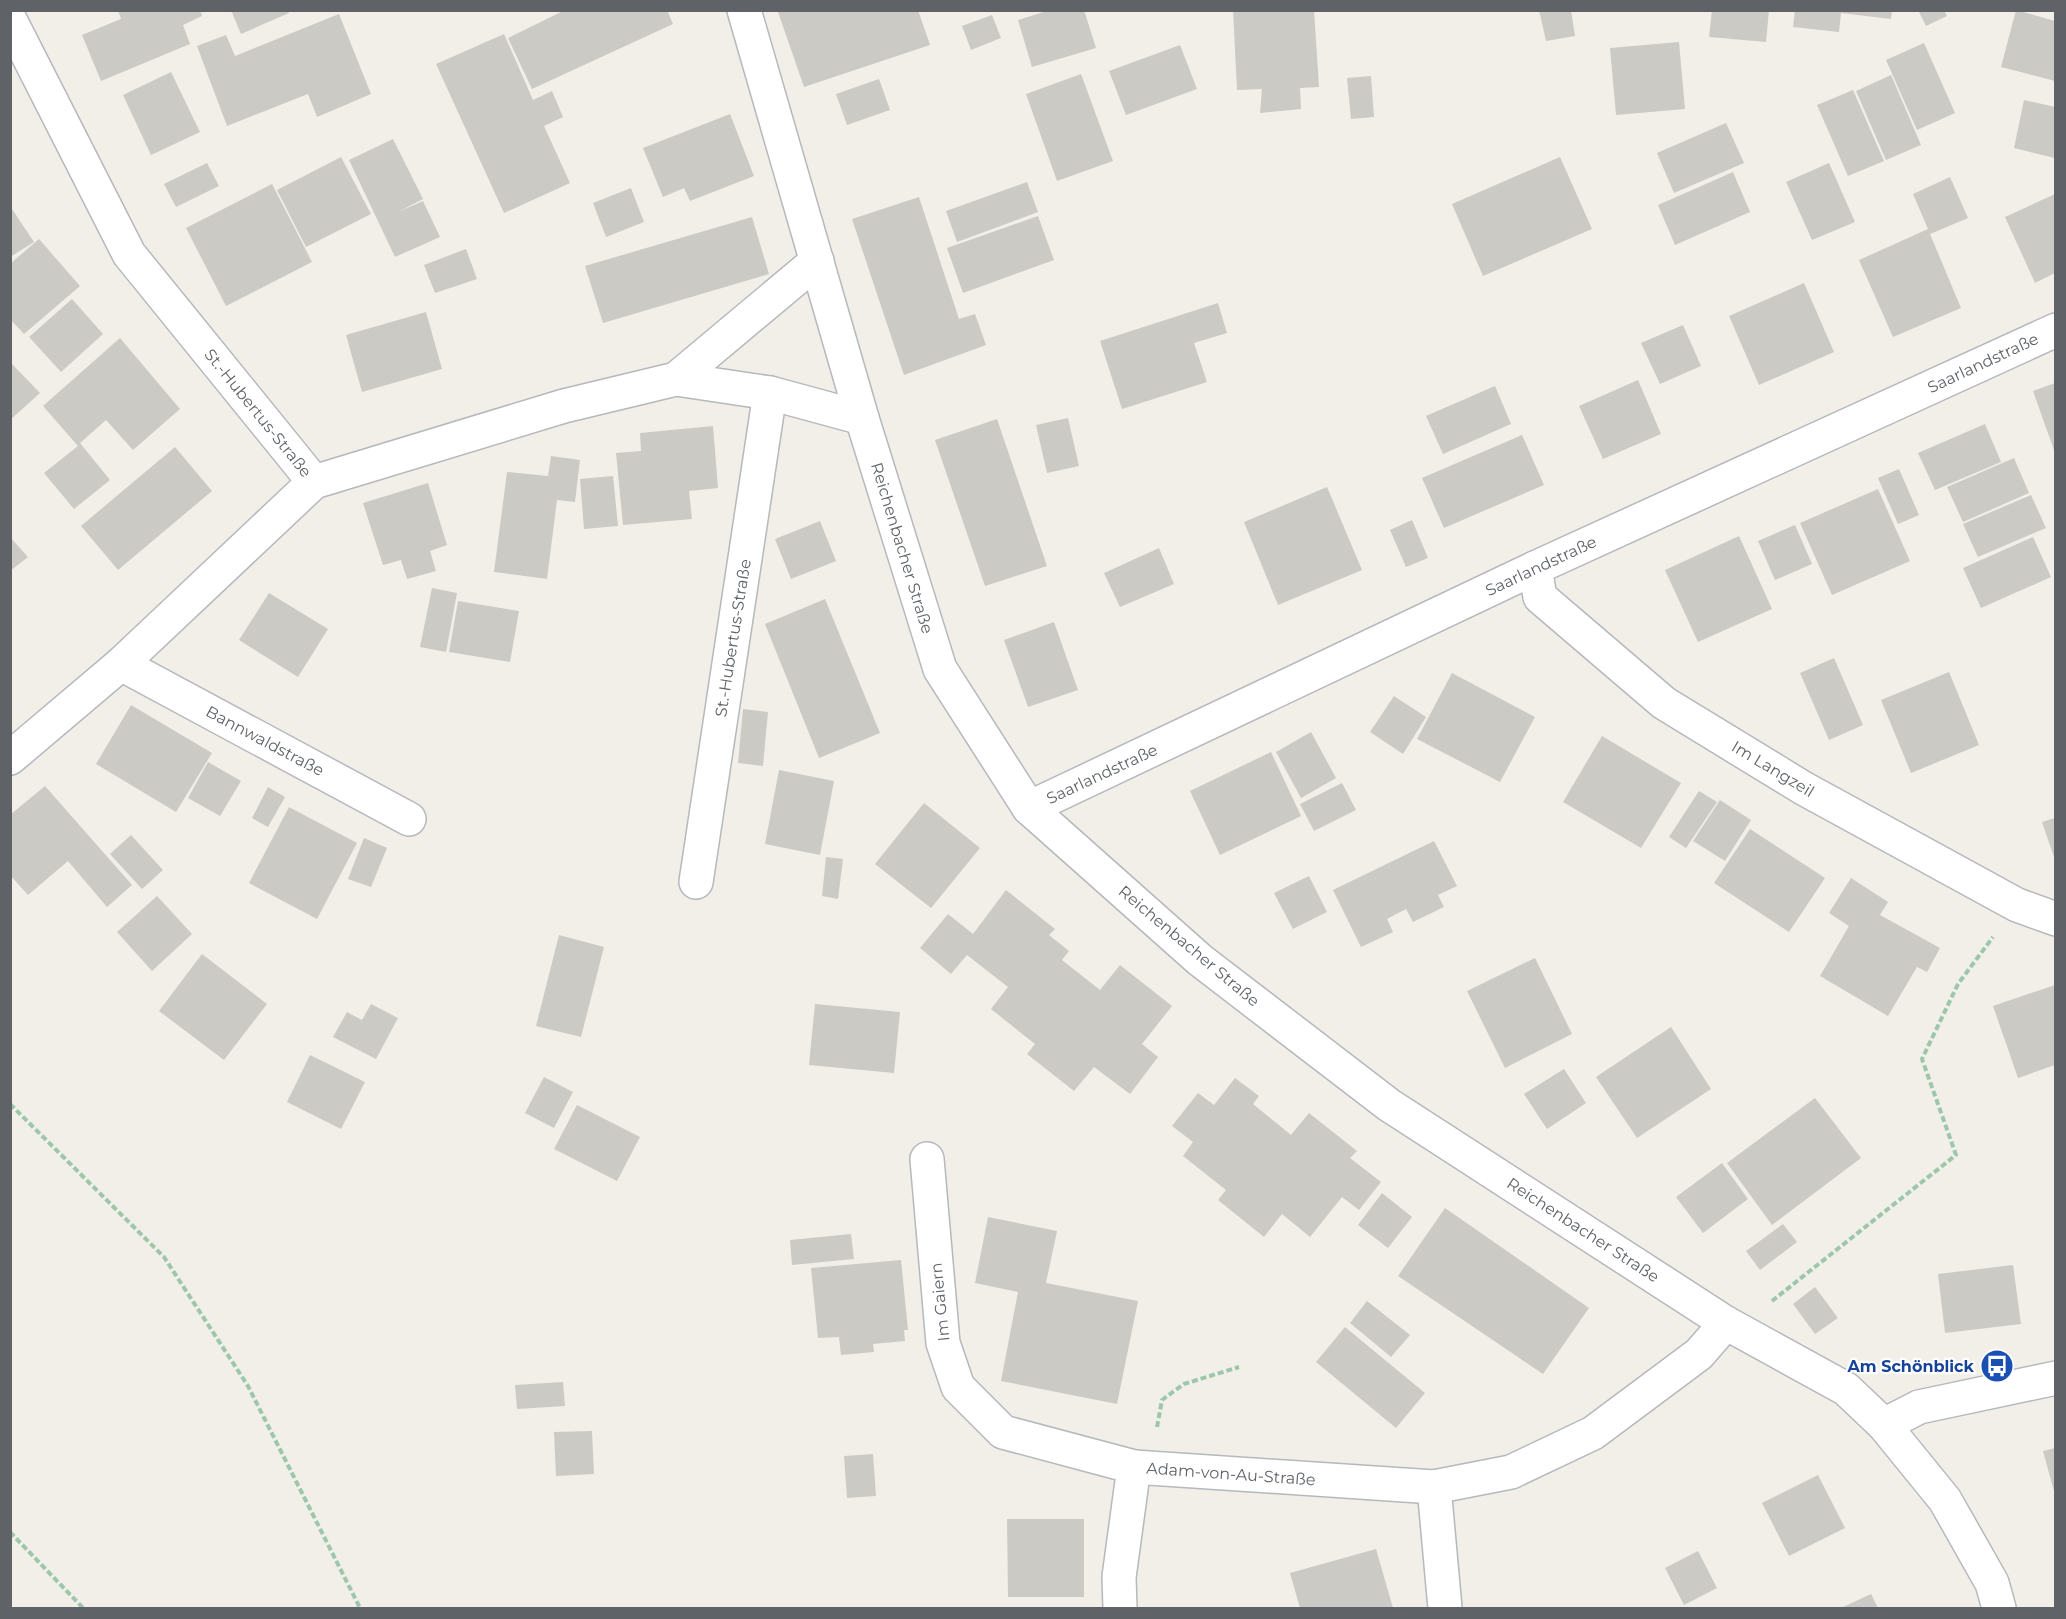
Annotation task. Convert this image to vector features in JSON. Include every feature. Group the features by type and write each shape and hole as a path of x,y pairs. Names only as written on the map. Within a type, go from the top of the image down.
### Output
{"street":[{"name":"Reichenbacher Straße","path":"744,10 862,418 940,669 1029,808 1200,960 1389,1104 1725,1323 1846,1389 1884,1425 1945,1500 1992,1583 1999,1608"},
{"name":"St.-Hubertus-Straße","path":"10,20 129,254 314,483 564,406 676,379 770,393 862,418"},
{"name":"St.-Hubertus-Straße","path":"676,379 817,261"},
{"name":"Saarlandstraße","path":"1029,808 1535,568 2055,330"},
{"name":"St.-Hubertus-Straße","path":"696,882 770,393"},
{"path":"10,758 121,664 314,483"},
{"name":"Im Langzeil","path":"1535,568 1540,597 1664,703 1803,788 2017,905 2055,919"},
{"name":"Bannwaldstraße","path":"121,664 409,819"},
{"name":"Im Gaiern","path":"927,1160 943,1343 958,1387 1003,1432 1145,1469"},
{"name":"Adam-von-Au-Straße","path":"1120,1608 1119,1578 1145,1469 1434,1487 1511,1472 1593,1433 1699,1354 1725,1323"},
{"path":"1884,1425 1918,1407 2055,1378"},
{"path":"1434,1487 1445,1608"}],"path":[{"path":"1725,1323 1768,1304 1956,1155 1922,1059 1958,984 2017,905"},
{"path":"10,1104 165,1257 248,1386 360,1608"},
{"path":"1145,1469 1162,1400 1184,1384 1239,1367"},
{"path":"10,1532 83,1608"}],"building":[{"path":"118,10 200,10 202,16 183,25 190,44 101,81 82,35 121,19"},
{"path":"231,10 288,10 289,13 241,34"},
{"path":"565,10 667,10 673,24 532,89 508,38"},
{"path":"918,10 930,45 804,87 778,12"},
{"path":"1050,10 1084,10 1096,48 1032,67 1018,20"},
{"path":"1233,10 1314,10 1319,87 1300,88 1301,109 1260,113 1262,89 1237,90"},
{"path":"1539,10 1571,10 1575,36 1546,41"},
{"path":"1712,10 1769,10 1766,42 1709,37"},
{"path":"1795,10 1892,10 1891,19 1841,13 1839,32 1793,27"},
{"path":"1918,10 1944,10 1947,16 1926,26"},
{"path":"2016,10 2055,21 2055,81 2001,67"},
{"path":"339,14 371,94 317,117 308,94 227,126 197,46 226,35 235,56"},
{"path":"992,15 1001,38 971,50 962,26"},
{"path":"504,34 533,100 552,91 563,117 544,126 570,183 504,213 436,64"},
{"path":"1679,42 1685,109 1616,115 1610,48"},
{"path":"1924,43 1955,113 1917,130 1886,60"},
{"path":"1180,45 1197,89 1126,115 1109,71"},
{"path":"171,72 200,132 151,155 123,95"},
{"path":"1081,74 1113,161 1057,181 1026,94"},
{"path":"1891,75 1921,145 1886,160 1856,91"},
{"path":"1371,76 1374,117 1351,119 1347,78"},
{"path":"879,79 890,110 847,125 836,94"},
{"path":"1853,90 1884,161 1848,176 1817,105"},
{"path":"2024,100 2055,107 2055,158 2014,148"},
{"path":"730,114 754,176 690,201 684,188 663,197 643,148"},
{"path":"1726,123 1744,163 1674,193 1657,153"},
{"path":"393,139 423,199 398,212 423,201 440,237 395,257 349,160"},
{"path":"341,157 371,214 306,247 277,190"},
{"path":"1560,157 1592,229 1483,276 1452,204"},
{"path":"207,163 219,186 176,207 164,184"},
{"path":"1829,163 1855,222 1812,240 1786,182"},
{"path":"1733,172 1750,212 1675,245 1658,205"},
{"path":"1950,177 1968,218 1930,234 1961,308 1893,337 1859,260 1928,229 1913,194"},
{"path":"1027,182 1038,212 957,242 946,211"},
{"path":"272,184 312,262 226,306 186,228"},
{"path":"631,188 644,222 606,237 593,203"},
{"path":"2055,194 2055,273 2035,283 2005,217"},
{"path":"919,197 959,319 975,314 986,345 904,375 852,219"},
{"path":"10,206 34,242 10,257"},
{"path":"1038,216 1054,260 963,293 947,248"},
{"path":"752,217 769,274 603,323 585,266"},
{"path":"39,239 80,286 24,334 10,319 10,264"},
{"path":"466,249 477,279 435,293 424,265"},
{"path":"1804,283 1834,352 1759,385 1729,316"},
{"path":"72,299 103,334 61,372 29,337"},
{"path":"1218,303 1227,333 1194,343 1207,382 1122,409 1100,341"},
{"path":"426,312 442,369 362,392 346,335"},
{"path":"1683,325 1701,366 1660,384 1641,343"},
{"path":"120,338 180,409 133,450 106,420 80,443 110,480 74,509 44,473 78,446 43,406"},
{"path":"12,364 40,393 10,420 10,365"},
{"path":"1638,380 1661,434 1603,459 1579,406"},
{"path":"2055,383 2055,453 2033,391"},
{"path":"1495,386 1511,424 1443,454 1426,416"},
{"path":"1068,418 1079,466 1047,473 1036,425"},
{"path":"997,419 1047,566 985,586 935,440"},
{"path":"1985,424 2001,462 1935,490 1918,453"},
{"path":"713,426 718,488 689,491 692,519 623,525 616,453 641,451 640,433"},
{"path":"1522,435 1544,485 1444,528 1422,478"},
{"path":"175,447 212,491 118,570 81,526"},
{"path":"551,456 580,460 575,502 557,500 547,579 494,572 507,472 548,476"},
{"path":"2014,458 2029,493 1963,522 1947,487"},
{"path":"1899,469 1919,515 1898,524 1878,478"},
{"path":"613,476 618,526 584,529 580,479"},
{"path":"428,483 447,545 430,551 436,571 407,579 401,560 383,565 363,503"},
{"path":"1327,487 1362,570 1278,605 1244,522"},
{"path":"1878,489 1910,561 1832,595 1800,523"},
{"path":"2031,495 2046,528 1978,557 1963,524"},
{"path":"1412,520 1428,558 1406,567 1390,530"},
{"path":"820,521 836,561 791,579 775,539"},
{"path":"1795,525 1812,564 1775,580 1758,541"},
{"path":"1739,536 1772,609 1698,642 1665,570"},
{"path":"10,537 28,557 10,571"},
{"path":"2033,537 2051,577 1981,608 1963,568"},
{"path":"1159,548 1174,584 1120,607 1104,573"},
{"path":"432,588 457,593 446,652 420,647"},
{"path":"269,593 328,629 298,677 239,640"},
{"path":"825,599 880,733 819,758 765,624"},
{"path":"458,601 519,611 510,662 449,652"},
{"path":"1054,622 1078,690 1028,707 1004,640"},
{"path":"1834,658 1863,725 1829,740 1800,673"},
{"path":"1949,672 1979,745 1911,773 1881,700"},
{"path":"1452,673 1535,717 1500,782 1417,739"},
{"path":"1394,696 1426,717 1403,754 1370,732"},
{"path":"131,705 212,753 176,812 96,764"},
{"path":"743,709 768,712 763,766 738,763"},
{"path":"1311,732 1336,778 1301,798 1276,752"},
{"path":"1602,736 1681,783 1641,848 1563,802"},
{"path":"1271,752 1301,816 1220,855 1190,791"},
{"path":"208,762 241,781 220,816 188,798"},
{"path":"779,770 834,781 820,855 765,844"},
{"path":"1342,783 1356,810 1314,831 1300,804"},
{"path":"45,786 132,885 107,907 68,861 28,895 10,875 10,815"},
{"path":"268,787 285,797 268,827 252,818"},
{"path":"1699,791 1717,802 1686,848 1669,837"},
{"path":"1720,800 1751,820 1725,861 1693,841"},
{"path":"924,803 980,848 931,908 875,864"},
{"path":"289,807 357,843 317,919 249,883"},
{"path":"2055,818 2055,860 2042,822"},
{"path":"1750,829 1825,878 1789,932 1714,883"},
{"path":"131,835 163,870 142,889 110,854"},
{"path":"364,838 387,848 371,887 348,879"},
{"path":"1434,841 1457,886 1438,895 1444,907 1413,922 1406,909 1387,919 1393,932 1361,947 1333,890"},
{"path":"826,857 843,859 838,899 822,896"},
{"path":"1309,876 1327,912 1293,929 1274,893"},
{"path":"1851,878 1888,902 1880,915 1940,948 1927,972 1917,967 1888,1016 1820,976 1849,926 1829,913"},
{"path":"1006,890 1055,929 1049,935 1069,951 1062,960 1100,990 1120,965 1172,1006 1142,1044 1158,1057 1130,1094 1094,1067 1074,1091 1027,1054 1035,1044 991,1009 1008,987 967,955 951,974 920,948 948,914 973,934"},
{"path":"157,896 192,934 152,971 117,932"},
{"path":"559,935 604,947 581,1037 536,1026"},
{"path":"202,954 267,1004 224,1060 159,1011"},
{"path":"1535,958 1572,1034 1505,1068 1467,991"},
{"path":"2055,985 2055,1065 2018,1078 1993,1006"},
{"path":"371,1004 398,1018 376,1059 333,1037 347,1012 362,1020"},
{"path":"815,1004 900,1012 894,1073 809,1065"},
{"path":"1671,1027 1711,1089 1637,1138 1596,1077"},
{"path":"310,1055 365,1082 341,1129 287,1102"},
{"path":"1564,1069 1586,1103 1547,1129 1524,1094"},
{"path":"544,1077 573,1092 554,1128 525,1113"},
{"path":"1235,1078 1259,1096 1253,1104 1291,1135 1309,1113 1357,1151 1350,1158 1381,1182 1359,1210 1342,1197 1310,1237 1282,1214 1264,1237 1218,1200 1226,1190 1183,1156 1193,1142 1172,1126 1198,1093 1214,1105"},
{"path":"1815,1098 1861,1158 1772,1225 1727,1163"},
{"path":"577,1105 640,1137 617,1181 554,1149"},
{"path":"1722,1163 1748,1199 1703,1233 1676,1197"},
{"path":"1382,1193 1412,1217 1388,1248 1358,1225"},
{"path":"1445,1208 1589,1308 1543,1374 1398,1276"},
{"path":"988,1217 1057,1231 1046,1283 1138,1301 1117,1404 1001,1381 1018,1292 975,1283"},
{"path":"1783,1224 1797,1242 1760,1270 1746,1251"},
{"path":"851,1234 854,1259 792,1265 790,1240"},
{"path":"901,1260 908,1330 904,1330 905,1341 873,1344 874,1352 841,1355 839,1337 818,1338 811,1268"},
{"path":"2013,1265 2021,1324 1945,1333 1938,1274"},
{"path":"1815,1287 1838,1318 1815,1334 1793,1304"},
{"path":"1367,1301 1410,1335 1391,1357 1350,1323"},
{"path":"1345,1327 1425,1393 1396,1428 1316,1362"},
{"path":"563,1382 565,1406 517,1409 515,1385"},
{"path":"592,1431 594,1474 556,1476 554,1432"},
{"path":"2055,1448 2055,1495 2043,1451"},
{"path":"873,1454 876,1496 847,1498 844,1456"},
{"path":"1818,1475 1845,1528 1789,1556 1762,1503"},
{"path":"1007,1519 1084,1519 1084,1597 1008,1597"},
{"path":"1376,1549 1393,1608 1300,1608 1290,1573"},
{"path":"1698,1551 1717,1588 1684,1605 1665,1568"},
{"path":"1871,1594 1878,1608 1841,1608"}],"place":[{"name":"Am Schönblick","path":"1997,1366"}]}
